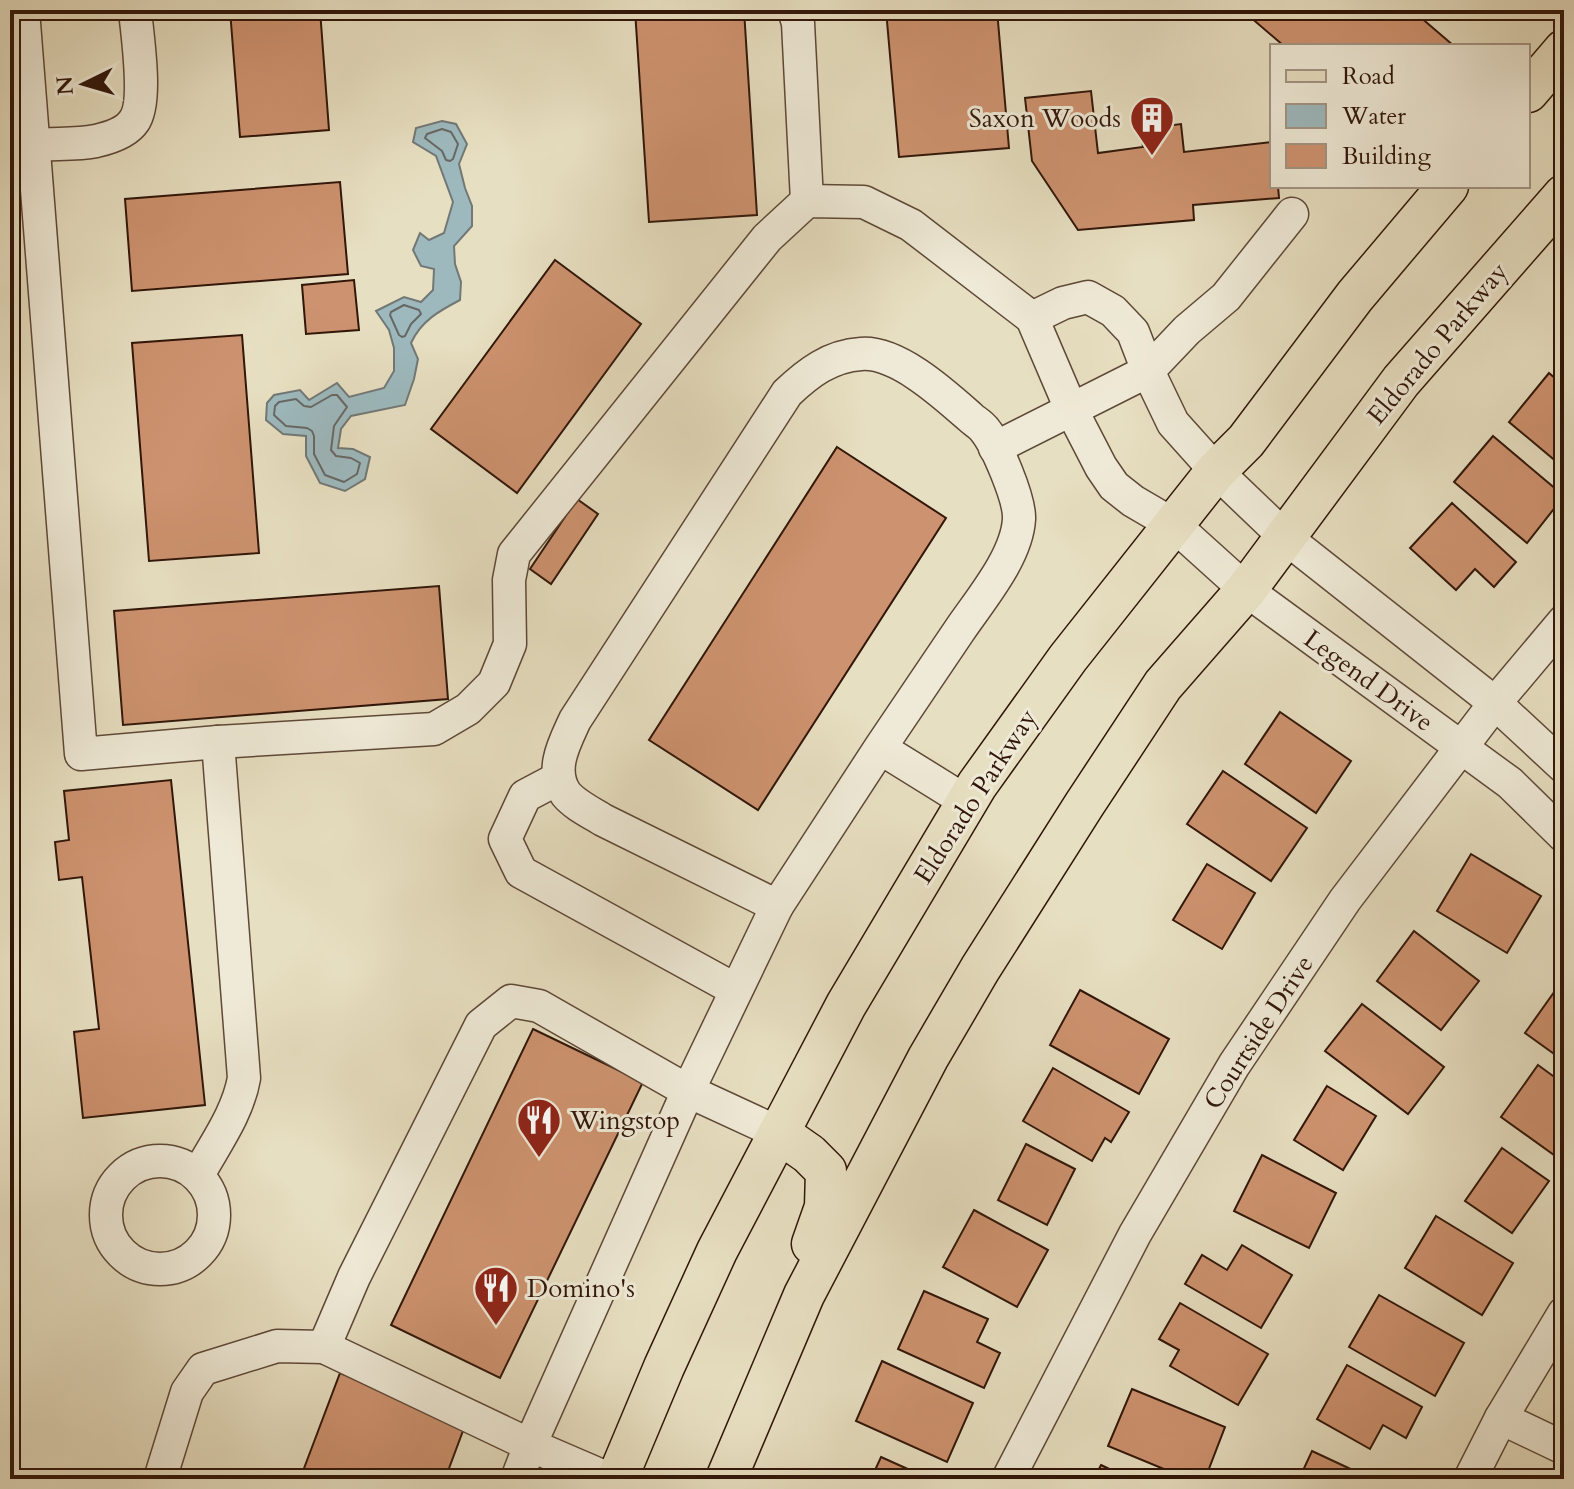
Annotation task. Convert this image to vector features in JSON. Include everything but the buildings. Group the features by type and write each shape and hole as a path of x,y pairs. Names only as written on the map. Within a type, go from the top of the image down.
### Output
{"main road":[{"path":"1530,90 1564,50"},
{"name":"Eldorado Parkway","path":"617,1479 717,1251 846,1005 977,785 1068,658 1216,471 1246,441 1355,296 1446,188"},
{"name":"Eldorado Parkway","path":"726,1479 804,1295 928,1058 980,969 1084,805 1163,685 1246,590 1401,381 1564,195"},
{"path":"760,1397 761,1362 778,1313 803,1264 825,1207 826,1171 809,1154 779,1133"}],"street":[{"path":"23,10 81,754 434,729 468,709 494,683 510,644 509,580 514,554 767,238 807,201 864,202 911,225 1032,318 1063,303 1088,297 1113,311 1133,332 1173,423 1216,471 1286,538 1495,703 1564,767"},
{"path":"34,145 95,141 117,135 134,121 140,101 135,10"},
{"path":"794,10 798,23 807,201"},
{"path":"995,448 1148,371 1187,330 1226,297 1292,214"},
{"name":"Legend Drive","path":"1032,318 1071,409 1114,486 1174,525 1246,590 1510,783 1564,836"},
{"path":"517,1479 688,1091 777,906 1008,557 1019,519 1015,495 984,429 941,391 908,369 863,353 820,365 787,393 575,720 560,756 559,778 566,794 578,804 603,820 777,906"},
{"name":"Courtside Drive","path":"1008,1479 1135,1234 1234,1065 1345,900 1495,703 1564,621"},
{"path":"198,1175 236,1107 244,1078 218,742"},
{"path":"880,748 967,802"},
{"path":"559,778 525,796 505,839 521,872 736,990"},
{"path":"324,1347 354,1277 481,1025 511,1001 539,1006 688,1091 779,1133"},
{"path":"1470,1479 1501,1418 1564,1313"},
{"path":"160,1479 187,1392 203,1369 277,1346 324,1347 609,1479"},
{"path":"1501,1418 1564,1448"}],"water":[{"path":"442,121 456,124 467,144 459,164 472,206 472,226 454,246 455,264 461,282 460,300 425,323 415,335 411,343 418,359 405,405 351,416 341,429 338,448 353,449 370,457 365,479 345,491 320,483 306,456 306,436 283,434 266,420 267,403 274,395 300,390 309,400 337,383 349,397 384,388 394,371 394,348 389,330 376,311 404,297 421,302 433,290 434,269 421,266 413,250 420,233 429,240 444,233 453,202 436,156 413,142 416,128"}],"place":[{"name":"Saxon Woods","path":"1152,157"},
{"name":"Wingstop","path":"539,1159"},
{"name":"Domino's","path":"496,1327"}]}
